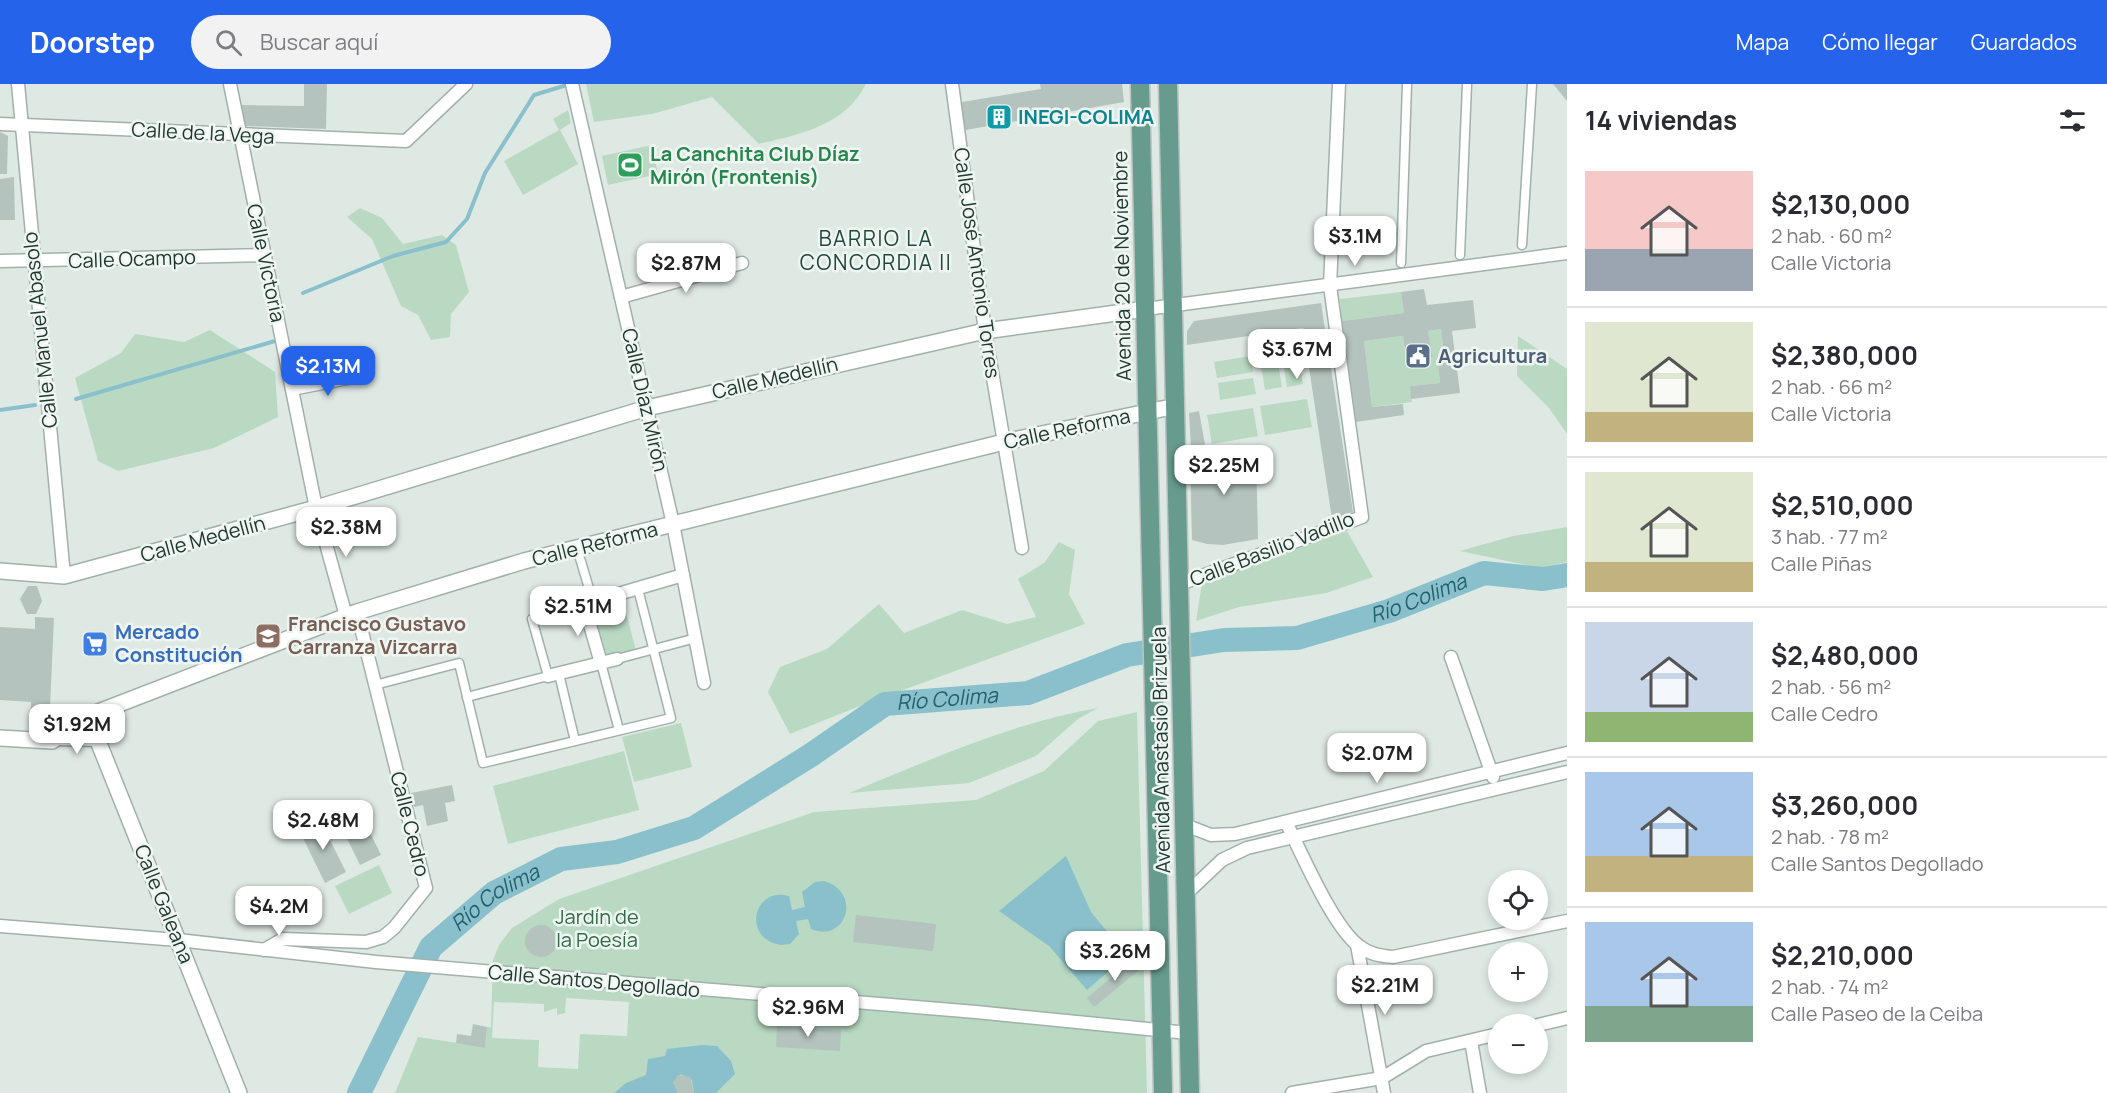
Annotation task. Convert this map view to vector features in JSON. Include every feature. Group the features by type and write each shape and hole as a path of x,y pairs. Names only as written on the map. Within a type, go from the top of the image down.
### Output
{"main road":[{"name":"Avenida 20 de Noviembre","path":"1140,84 1148,412"},
{"path":"1168,84 1176,406"},
{"name":"Avenida Anastasio Brizuela","path":"1176,406 1190,1093"},
{"name":"Avenida Anastasio Brizuela","path":"1148,412 1163,1093"}],"street":[{"name":"Calle Manuel Abasolo","path":"18,84 20,125 64,576"},
{"name":"Calle Victoria","path":"230,84 316,508 352,614"},
{"name":"Calle de la Vega","path":"0,124 240,136 406,141 466,84"},
{"name":"Calle José Antonio Torres","path":"952,84 985,331 1022,548"},
{"name":"Calle Basilio Vadillo","path":"1180,591 1362,517 1330,286 1339,84"},
{"path":"1401,262 1407,84"},
{"path":"1460,255 1467,84"},
{"path":"1522,245 1532,84"},
{"name":"Calle Díaz Mirón","path":"573,86 673,524 704,683"},
{"name":"Calle Medellín","path":"0,571 64,576 316,508 647,408 985,331 1567,253"},
{"name":"Calle Ocampo","path":"0,261 264,255"},
{"path":"621,297 742,263"},
{"path":"292,389 358,376"},
{"name":"Calle Reforma","path":"57,739 88,716 352,614 524,561 1004,442 1176,406"},
{"path":"577,548 601,663 619,730"},
{"path":"575,741 554,675 532,619 683,575"},
{"path":"375,685 459,663 483,763 671,718 638,589"},
{"name":"Calle Cedro","path":"264,950 283,939 366,942 383,937 394,928 426,888 375,685 352,614"},
{"path":"467,697 696,638"},
{"path":"1450,657 1498,789"},
{"name":"Calle Galeana","path":"88,716 239,1093"},
{"path":"0,738 52,741 57,739 98,740"},
{"path":"1185,825 1211,835 1226,835 1567,753"},
{"path":"1186,894 1222,860 1247,848 1567,772"},
{"path":"1451,781 1456,799"},
{"path":"1286,822 1334,915 1357,945 1377,956 1393,957 1567,921"},
{"name":"Calle Santos Degollado","path":"0,926 178,940 376,962 1188,1034"},
{"path":"1357,945 1384,1093"},
{"path":"1548,1024 1566,1022"},
{"path":"1292,1093 1382,1078 1426,1051 1488,1037"},
{"path":"1471,1041 1480,1093"}],"green space":[{"path":"586,84 866,84 857,98 834,119 805,132 759,144 712,97 652,114 594,122"},
{"path":"568,110 571,123 560,130 578,164 523,195 504,161 559,130 553,119"},
{"name":"La Canchita Club Díaz Mirón (Frontenis)","path":"652,145 658,174 608,185 602,156"},
{"path":"360,208 382,218 403,244 442,235 456,245 469,292 451,314 450,337 431,340 418,315 401,306 372,239 347,217"},
{"path":"1401,292 1404,313 1342,321 1340,299"},
{"path":"1441,329 1444,354 1437,355 1440,383 1410,386 1412,402 1372,407 1364,341 1403,336 1406,360 1431,357 1428,331"},
{"path":"210,330 275,372 278,417 214,448 118,471 98,461 75,378 121,353 135,334 184,342"},
{"path":"1518,336 1567,369 1567,434 1549,408 1517,376"},
{"path":"1297,348 1303,384 1287,387 1281,350"},
{"path":"1276,351 1282,387 1265,390 1259,354"},
{"path":"1250,356 1253,372 1217,378 1214,362"},
{"path":"1253,378 1256,394 1220,400 1218,383"},
{"path":"1307,399 1312,427 1265,435 1260,406"},
{"path":"1253,408 1258,436 1212,444 1207,415"},
{"path":"1567,527 1567,562 1540,568 1460,551 1513,536"},
{"path":"1347,531 1373,577 1326,593 1239,607 1196,621 1202,583"},
{"path":"1059,542 1075,550 1069,594 1085,624 870,702 790,734 768,692 780,667 827,649 879,604 904,633 962,610 1007,624 1036,617 1018,579 1044,563"},
{"path":"622,598 636,650 604,659 589,606"},
{"path":"1098,708 1078,719 1036,756 969,783 849,793 1002,733"},
{"name":"Jardín de la Poesía","path":"1137,712 1147,1093 395,1093 418,1037 485,1047 487,1027 491,1027 493,960 499,945 512,928 559,899 814,812 976,800 1044,771 1098,721","holes":["566,998 629,1002 627,1036 580,1034 578,1069 538,1067 539,1040 492,1038 494,1002 544,1004 544,1012 557,1008 557,1015 565,1013"]},
{"path":"681,723 692,767 634,782 622,737"},
{"path":"624,751 639,810 508,844 493,786"},
{"path":"379,865 392,893 349,914 335,886"}],"water":[{"path":"1066,856 1091,912 1127,955 1087,990 1049,946 999,911"},
{"path":"824,881 836,887 843,895 846,905 841,923 823,932 811,929 808,919 796,921 799,934 790,944 782,945 769,941 761,934 757,925 757,915 760,906 767,899 777,895 789,896 792,910 805,907 802,892 815,882"},
{"path":"702,1045 717,1046 731,1061 735,1074 716,1093 694,1093 692,1080 681,1074 673,1082 678,1093 614,1093 626,1083 646,1075 648,1059 665,1056 667,1049"}],"building":[{"path":"304,84 327,84 326,129 246,126 241,105 304,106"},
{"name":"INEGI-COLIMA","path":"1040,84 1122,84 1124,102 960,131 956,103 1041,89"},
{"path":"1553,84 1567,84 1567,101"},
{"path":"0,132 8,136 7,174 0,174"},
{"path":"14,177 15,220 0,220 0,179"},
{"name":"Agricultura","path":"1424,289 1427,305 1473,300 1476,328 1452,331 1460,393 1411,399 1410,386 1440,383 1437,355 1444,354 1441,329 1428,331 1432,357 1406,360 1403,336 1364,341 1372,407 1403,404 1404,415 1356,422 1342,321 1404,313 1401,292"},
{"path":"1321,303 1353,512 1332,519 1303,328 1187,345 1187,331 1194,321"},
{"path":"1199,411 1205,445 1191,447 1189,413"},
{"path":"1225,447 1256,452 1258,539 1223,545 1192,540 1190,456 1207,448"},
{"path":"28,586 37,586 42,601 36,614 27,614 20,599"},
{"path":"35,617 54,618 49,730 30,729 31,702 0,700 0,627 35,629"},
{"path":"452,785 455,801 445,803 448,821 427,826 423,805 414,807 411,793"},
{"path":"355,802 381,855 360,865 334,812"},
{"path":"320,820 346,872 325,883 299,830"},
{"path":"856,915 936,924 933,951 853,942"},
{"path":"541,925 552,930 557,941 552,952 541,957 530,952 525,941 530,930"},
{"path":"1136,957 1144,966 1094,1007 1087,998"},
{"path":"473,1024 487,1027 485,1048 456,1043 457,1034 471,1036"},
{"path":"777,1026 841,1030 840,1051 776,1047"},
{"path":"678,1075 690,1077 694,1093 678,1093 673,1082"}],"waterway":[{"path":"303,293 393,256 446,242 467,219 485,173 534,95 570,84"},
{"path":"76,399 275,341"},
{"path":"0,410 35,405"},
{"name":"Río Colima","path":"359,1093 431,947 494,893 561,859 617,852 694,828 811,755 885,704 1028,693 1127,655 1224,640 1297,638 1389,611 1484,573 1543,579 1567,575"}],"place":[{"name":"INEGI-COLIMA","path":"999,117"},
{"name":"La Canchita Club Díaz Mirón (Frontenis)","path":"630,165"},
{"name":"Agricultura","path":"1418,356"},
{"name":"Francisco Gustavo Carranza Vizcarra","path":"268,636"},
{"name":"Mercado Constitución","path":"95,644"}],"district":[{"name":"BARRIO LA CONCORDIA II","path":"876,251"}]}
